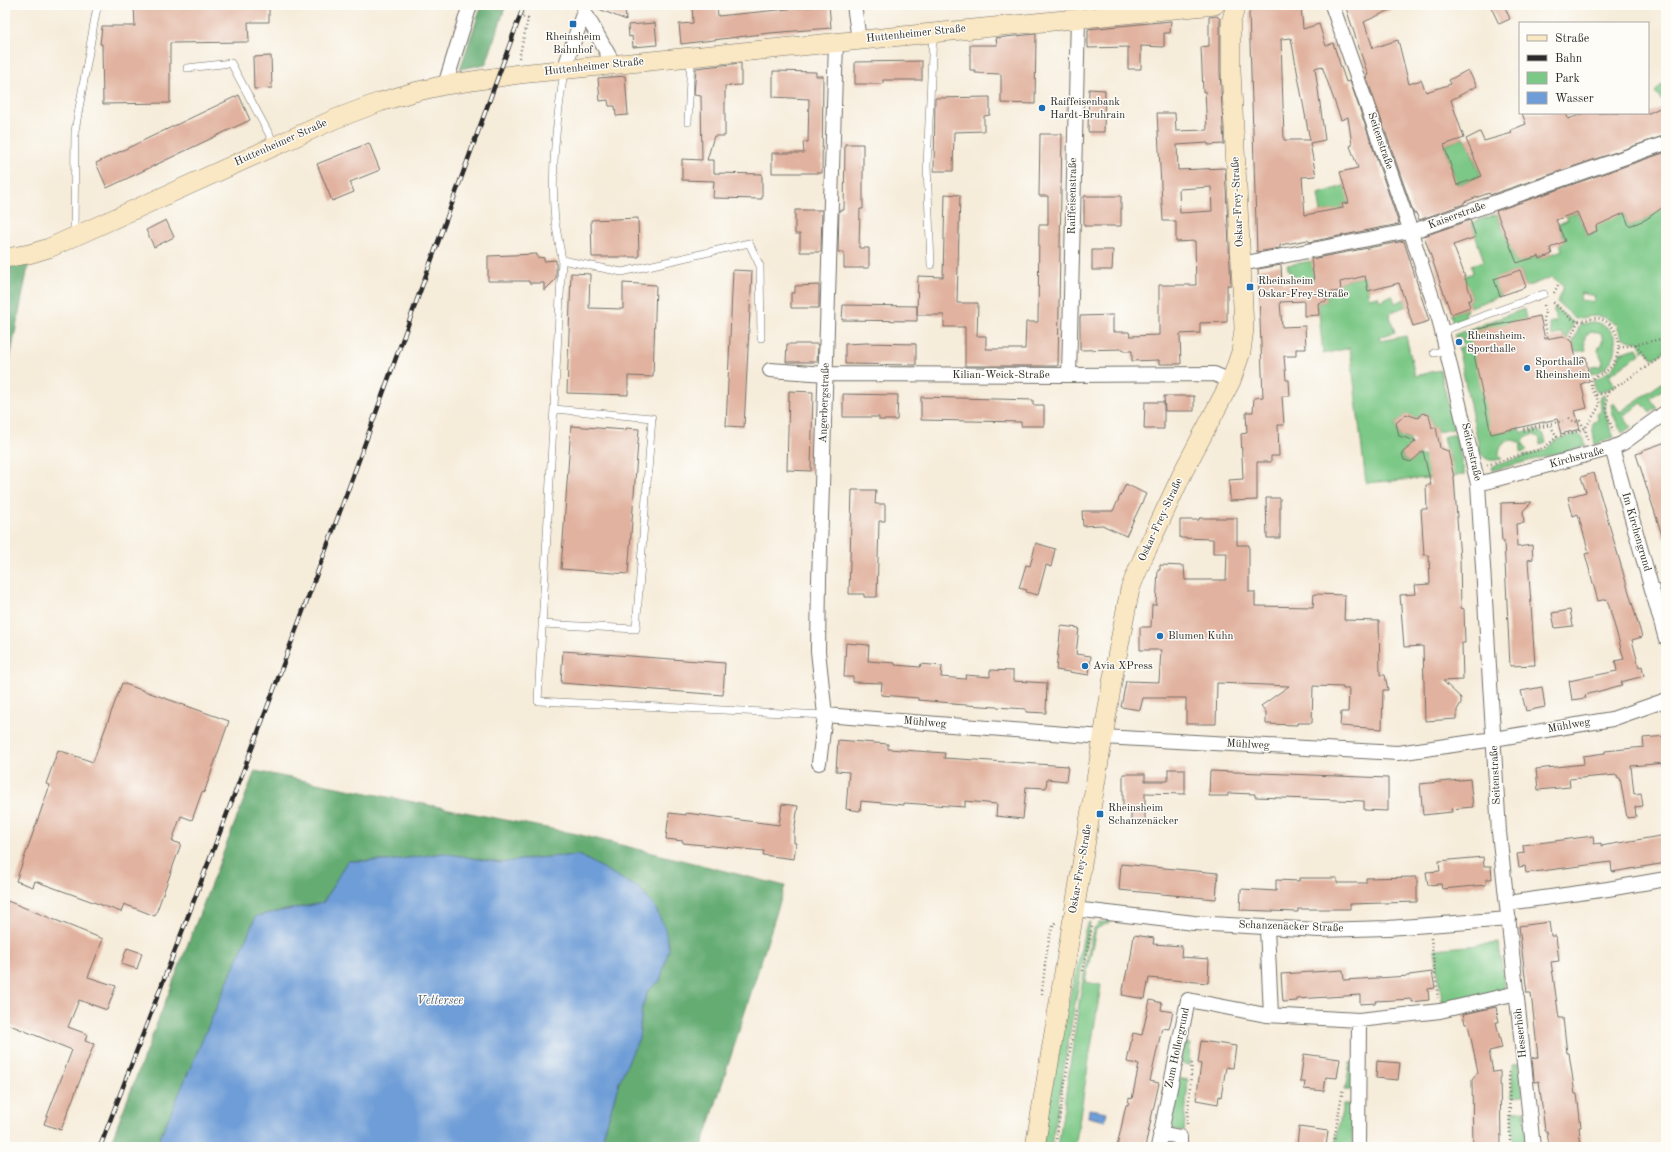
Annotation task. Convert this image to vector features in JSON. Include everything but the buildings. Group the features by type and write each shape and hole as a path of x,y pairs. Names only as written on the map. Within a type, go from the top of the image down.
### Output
{"street":[{"path":"444,85 470,5"},
{"path":"854,5 859,40"},
{"name":"Huttenheimer Straße","path":"5,258 29,254 49,248 335,119 380,102 444,85 498,76 1215,5"},
{"name":"Oskar-Frey-Straße","path":"1035,1147 1117,654 1130,589 1184,470 1231,381 1241,352 1244,329 1231,71 1231,22 1236,5"},
{"name":"Seitenstraße","path":"1332,5 1411,231 1439,319 1442,332 1440,352 1478,484 1499,832 1508,919"},
{"path":"585,8 614,65"},
{"path":"564,70 585,8"},
{"name":"Raiffeisenstraße","path":"1069,375 1078,18"},
{"name":"Angerbergstraße","path":"820,763 825,715 818,651 819,572 836,43"},
{"name":"Kaiserstraße","path":"1241,264 1411,231 1666,143"},
{"name":"Kilian-Weick-Straße","path":"770,370 826,374 1214,374 1231,381"},
{"name":"Kirchstraße","path":"1478,484 1614,443 1623,443 1666,412"},
{"name":"Im Kirchengrund","path":"1614,443 1666,639"},
{"name":"Mühlweg","path":"825,715 1103,737 1398,753 1494,740 1612,719 1666,700"},
{"path":"1506,903 1608,889 1666,878"},
{"name":"Schanzenäcker Straße","path":"1074,909 1194,923 1319,930 1429,925 1508,919"},
{"name":"Hesserhöh","path":"1508,919 1533,1147"},
{"path":"1267,928 1271,1016"},
{"name":"Zum Hollergrund","path":"1180,1147 1180,1137 1159,1140 1188,1000 1271,1016 1359,1020 1440,1011 1517,993"},
{"path":"1358,1147 1359,1020"}],"lane":[{"path":"74,237 75,131 96,12 99,5"},
{"path":"931,265 927,166 933,33"},
{"path":"688,122 691,57"},
{"path":"187,68 231,63 275,145"},
{"path":"564,70 558,108 554,166 555,220 562,260 538,701 825,715"},
{"path":"562,260 622,272 749,243 760,266 761,338"},
{"path":"1442,332 1544,294"},
{"path":"542,624 636,629 652,418 554,409"}],"path":[{"path":"518,62 528,19 523,17"},
{"path":"1482,467 1544,448 1557,437 1585,429 1600,404 1591,387 1591,379 1608,369 1614,363 1619,348 1615,330 1601,319 1592,318 1578,321 1574,320 1551,301 1542,301 1545,311 1544,321 1548,338"},
{"path":"1570,340 1578,321"},
{"path":"1619,348 1666,338"},
{"path":"1636,344 1649,364"},
{"path":"1596,395 1608,392 1666,354"},
{"path":"1608,392 1606,409 1614,443"},
{"path":"1570,418 1574,422 1580,421 1585,429 1590,447"},
{"path":"1557,437 1550,425 1523,431 1523,429 1563,421"},
{"path":"1082,974 1094,911"},
{"path":"1429,925 1440,1011"},
{"path":"1055,1147 1077,1005"},
{"path":"1187,1125 1192,1061"},
{"path":"1333,1147 1344,1081"}],"green space":[{"path":"482,5 506,5 486,64 460,69"},
{"path":"1666,80 1666,105 1655,92"},
{"path":"1464,138 1466,139 1481,176 1455,186 1444,179 1454,175 1444,145"},
{"path":"1666,183 1666,351 1653,359 1646,349 1643,352 1638,341 1633,342 1622,337 1617,327 1618,324 1614,324 1606,318 1596,316 1576,319 1557,302 1564,286 1552,277 1526,287 1520,270 1495,279 1500,296 1470,307 1468,301 1472,299 1469,289 1460,278 1473,273 1471,265 1484,261 1471,223 1497,214 1504,232 1519,228 1511,245 1517,263 1539,256 1540,259 1562,250 1560,244 1565,241 1558,224 1568,220 1566,216 1577,212 1587,235 1597,231 1594,221 1624,213 1629,226 1645,220 1651,216 1645,202","holes":["1581,293 1595,296 1593,302 1580,300"]},
{"path":"1350,184 1349,203 1342,204 1343,209 1321,212 1318,194"},
{"path":"1312,261 1315,281 1303,282 1289,272 1287,265"},
{"path":"29,262 5,384 5,268"},
{"path":"1365,276 1381,277 1366,280 1369,298 1378,296 1380,301 1392,295 1395,303 1405,299 1407,306 1389,313 1395,332 1379,337 1380,341 1406,336 1415,376 1440,370 1454,429 1437,432 1436,427 1432,428 1429,415 1423,413 1418,418 1406,414 1396,423 1399,436 1410,440 1411,445 1402,453 1404,460 1411,462 1419,455 1425,457 1441,472 1451,462 1443,437 1455,434 1465,475 1366,483 1350,348 1323,354 1318,303 1327,301 1325,293 1332,292 1332,284"},
{"path":"1555,307 1574,323 1568,334 1568,339 1563,336 1562,333 1552,336 1549,323 1556,321 1554,311"},
{"path":"1467,308 1464,320 1453,324 1451,314"},
{"path":"1524,309 1526,319 1491,433 1520,428 1522,433 1537,430 1544,435 1546,443 1540,445 1540,439 1537,436 1528,436 1523,443 1527,451 1520,453 1521,444 1513,440 1509,441 1503,445 1499,452 1499,456 1502,459 1490,460 1485,458 1480,452 1458,348 1464,346 1461,336 1455,338 1454,335"},
{"path":"1591,322 1602,324 1610,330 1614,337 1616,346 1614,355 1609,363 1602,370 1591,374 1591,367 1601,366 1603,362 1598,350 1603,340 1601,334 1591,331 1585,337 1586,350 1575,352 1573,342 1580,325"},
{"path":"1637,348 1640,354 1609,375 1615,386 1598,393 1594,387 1594,380 1607,373 1614,366 1620,353"},
{"path":"1666,380 1666,387 1650,398 1657,408 1650,413 1642,403 1623,416 1631,427 1622,433 1613,415 1611,404 1613,402 1620,412"},
{"path":"1605,395 1606,416 1614,437 1595,445 1592,425 1598,420 1597,414 1601,411 1600,397"},
{"path":"1578,434 1584,439 1586,446 1494,470 1492,469 1493,466 1545,450 1558,439"},
{"path":"255,771 577,834 785,886 702,1147 600,1147 619,1082 639,1038 642,1007 648,990 660,981 665,929 656,909 640,889 579,855 535,858 500,863 443,853 388,861 348,861 323,903 256,916 156,1147 109,1147"},
{"path":"1110,920 1110,922 1096,929 1085,982 1101,985 1075,1147 1058,1147 1081,990 1093,929 1098,924"},
{"path":"1089,922 1051,1147 1042,1147 1063,1024 1085,930"},
{"path":"1499,943 1505,992 1443,1008 1435,949"},
{"path":"1185,1043 1190,1044 1189,1065 1180,1063"},
{"path":"1350,1063 1353,1063 1352,1090 1345,1090"},
{"path":"1519,1063 1523,1096 1512,1097 1512,1064"},
{"path":"1178,1078 1188,1080 1184,1132 1167,1129"},
{"path":"1343,1104 1352,1104 1352,1147 1335,1147"},
{"path":"1524,1110 1528,1147 1513,1147 1512,1111"}],"water":[{"name":"Vettersee","path":"443,853 500,863 535,858 579,855 640,889 656,909 665,929 669,949 660,981 648,990 642,1007 639,1038 619,1082 600,1147 156,1147 256,916 323,903 347,861 388,861"},
{"path":"1089,1109 1107,1112 1105,1121 1088,1117"}],"railway":[{"path":"100,1147 257,735 352,479 524,5"}],"place":[{"name":"Rheinsheim Bahnhof","path":"573,24"},
{"name":"Raiffeisenbank Hardt-Bruhrain","path":"1042,108"},
{"name":"Rheinsheim Oskar-Frey-Straße","path":"1250,287"},
{"name":"Rheinsheim, Sporthalle","path":"1459,342"},
{"name":"Sporthalle Rheinsheim","path":"1527,368"},
{"name":"Blumen Kuhn","path":"1160,636"},
{"name":"Avia XPress","path":"1085,666"},
{"name":"Rheinsheim Schanzenäcker","path":"1100,814"}]}
